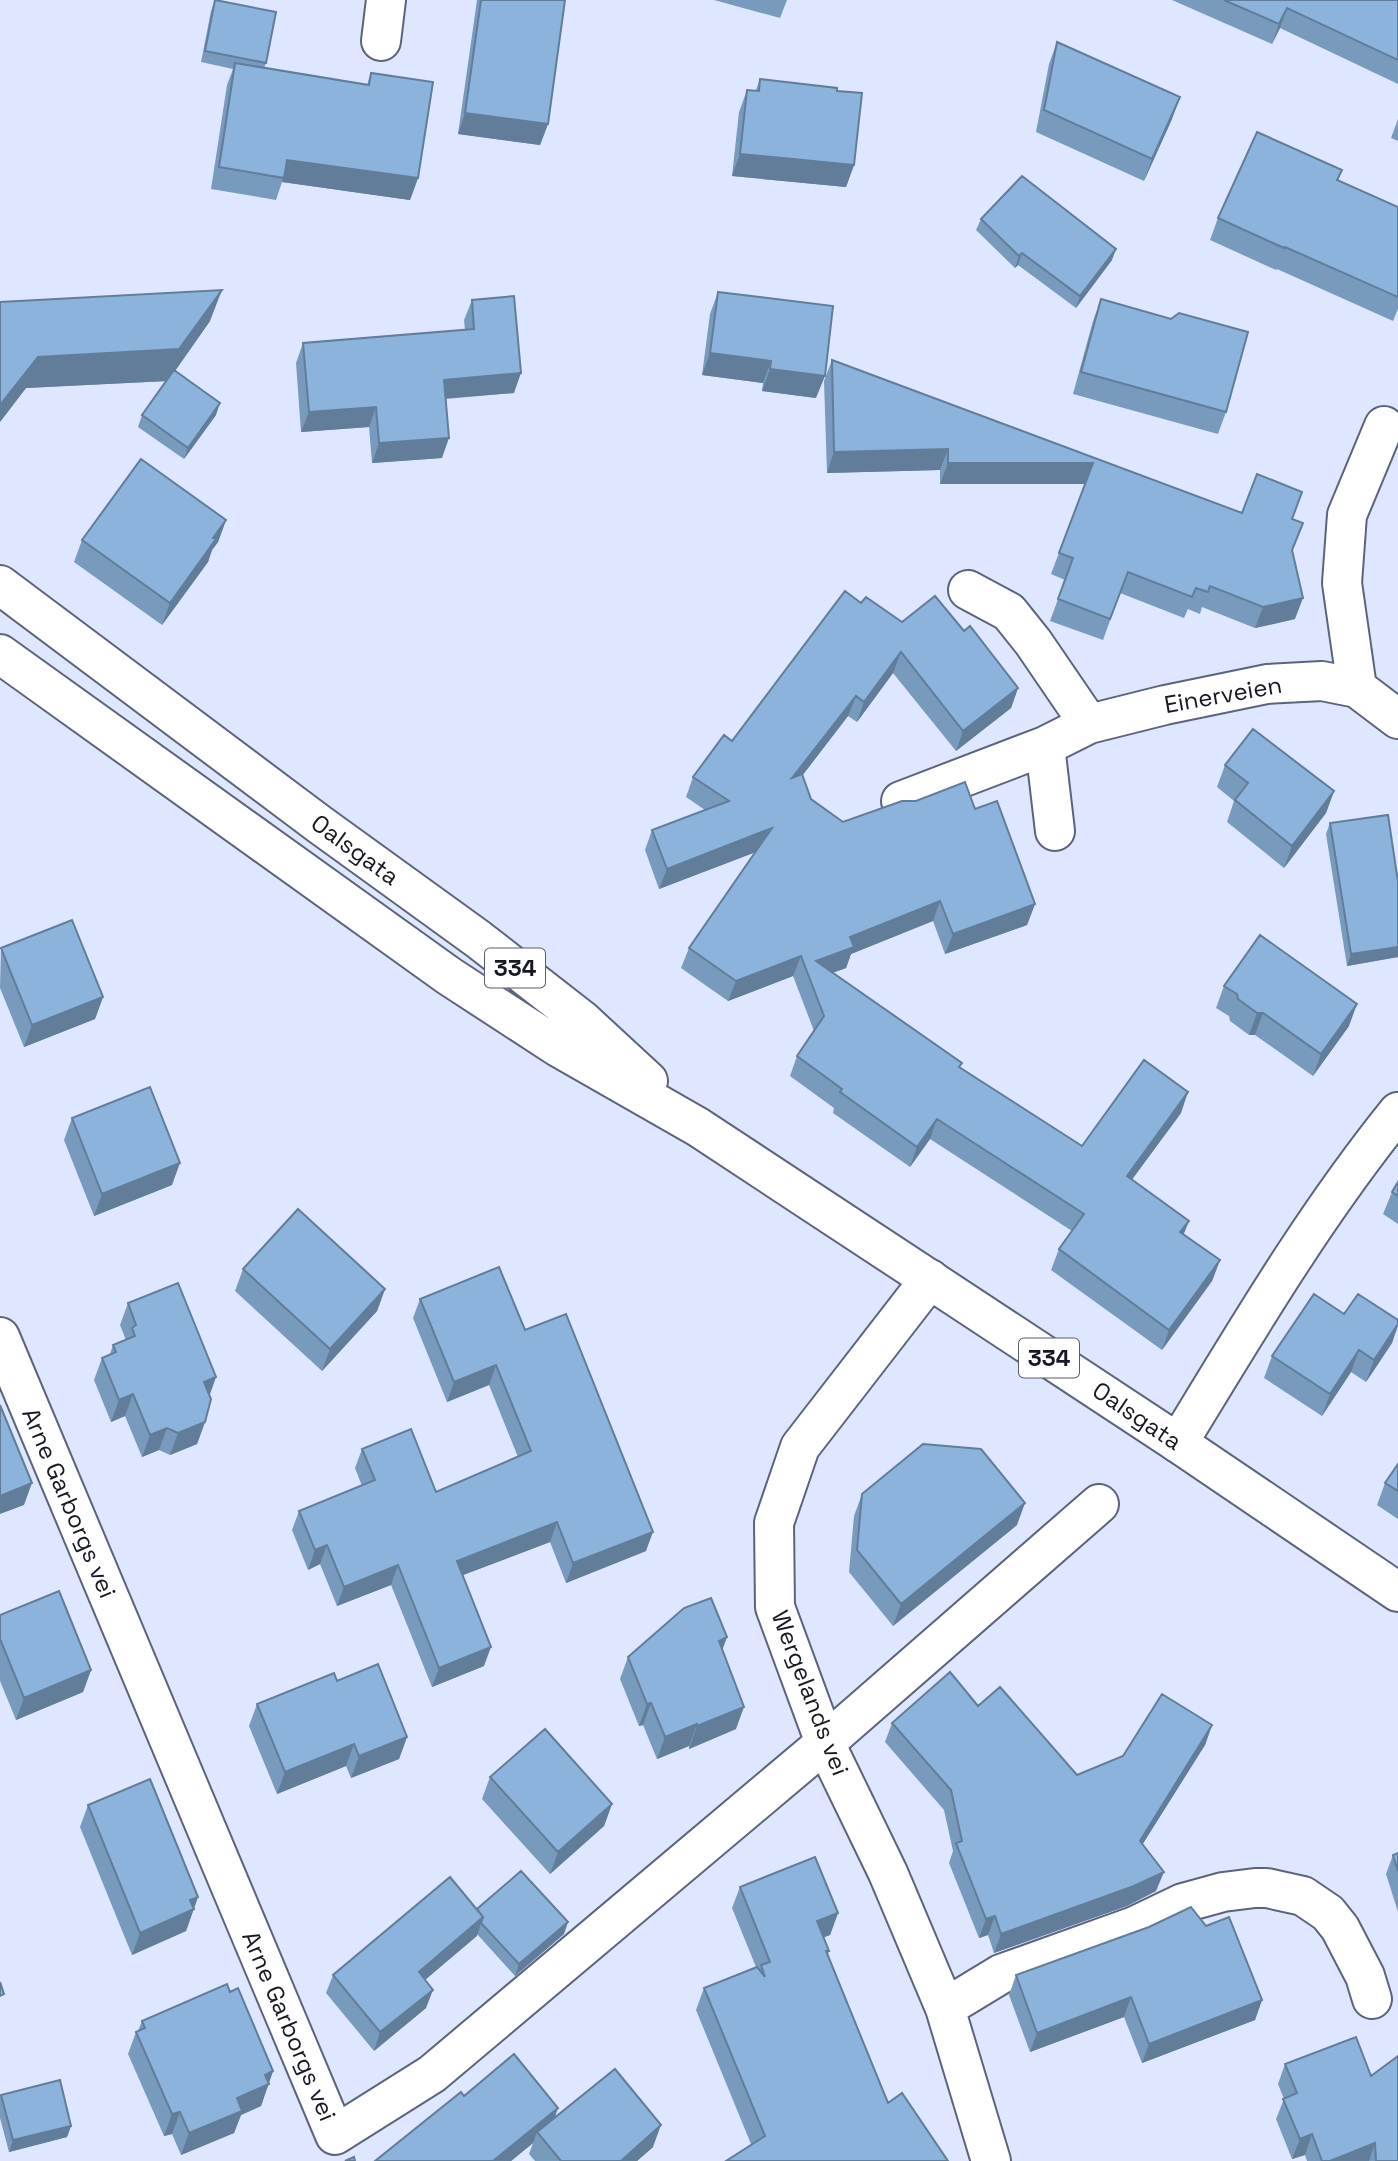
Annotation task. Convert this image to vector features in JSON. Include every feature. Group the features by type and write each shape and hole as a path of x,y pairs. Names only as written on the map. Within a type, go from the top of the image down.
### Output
{"street":[{"path":"381,41 386,0"},
{"path":"1357,688 1342,583 1347,515 1384,426"},
{"name":"Oalsgata","path":"0,585 319,824 478,939 582,1020 698,1127"},
{"path":"968,590 1009,612 1089,724"},
{"name":"Oalsgata","path":"0,654 449,976 558,1047 698,1127 1178,1443 1398,1592"},
{"name":"Einerveien","path":"901,801 1045,746 1089,724 1267,684 1322,681 1357,688 1398,719"},
{"path":"1045,746 1055,831"},
{"path":"1178,1443 1286,1265 1360,1159 1398,1112"},
{"name":"Wergelands vei","path":"930,1279 800,1447 774,1523 775,1607 825,1743 888,1873 945,2008 991,2161"},
{"name":"Arne Garborgs vei","path":"0,1337 335,2135 432,2074 825,1743"},
{"path":"825,1743 1099,1504"},
{"path":"945,2008 1002,1974 1135,1926 1183,1903 1223,1892 1255,1888 1303,1896 1328,1913 1340,1928 1365,1976 1372,1998"}],"building":[{"path":"215,0 276,12 266,63 205,51"},
{"path":"481,0 565,0 548,124 465,113"},
{"path":"1224,0 1398,0 1398,60 1287,8 1279,24"},
{"path":"1057,42 1180,97 1152,159 1044,110"},
{"path":"235,63 369,85 371,73 433,82 418,178 287,160 284,178 219,167"},
{"path":"760,79 862,93 854,165 740,154 747,90 759,91"},
{"path":"1257,132 1342,170 1337,180 1398,207 1398,297 1218,218"},
{"path":"1022,176 1116,249 1080,296 1022,253 1019,256 981,219"},
{"path":"222,290 179,349 38,357 0,405 0,302"},
{"path":"718,292 833,306 825,376 770,369 771,361 710,353"},
{"path":"514,296 521,373 444,380 449,438 379,443 376,407 309,412 303,343 474,329 472,300"},
{"path":"1101,299 1171,319 1179,313 1248,332 1226,412 1081,372"},
{"path":"832,360 1242,513 1257,474 1302,492 1292,519 1303,523 1292,550 1303,598 1263,607 1210,586 1208,592 1196,588 1192,597 1128,572 1110,619 1058,599 1073,558 1059,553 1093,463 948,463 948,449 834,452"},
{"path":"174,370 220,403 188,448 142,415"},
{"path":"141,459 226,520 213,538 216,539 170,603 82,540"},
{"path":"845,591 861,603 866,597 902,622 935,596 964,631 970,626 1018,688 963,731 901,652 864,702 856,696 792,778 802,774 811,799 843,822 902,801 916,801 965,782 975,809 997,801 1035,904 953,934 940,901 850,937 854,947 816,961 962,1063 959,1067 1082,1146 1144,1060 1188,1092 1127,1176 1189,1221 1180,1232 1220,1260 1169,1330 1059,1249 1084,1214 937,1119 917,1147 840,1092 842,1089 797,1056 824,1016 801,956 736,981 689,948 772,828 667,869 652,830 729,801 693,777 724,735 732,741"},
{"path":"1253,729 1334,791 1292,846 1235,800 1248,783 1225,765"},
{"path":"1388,815 1398,882 1398,947 1351,954 1330,823"},
{"path":"72,920 103,997 32,1025 1,948"},
{"path":"1260,935 1357,1004 1321,1054 1263,1013 1257,1013 1224,986"},
{"path":"150,1087 180,1163 102,1194 72,1118"},
{"path":"1398,1182 1398,1196 1392,1192"},
{"path":"298,1209 385,1289 330,1349 243,1269"},
{"path":"499,1267 525,1330 566,1314 653,1532 573,1563 557,1522 457,1561 491,1647 439,1668 398,1565 344,1587 327,1545 315,1550 299,1511 375,1480 362,1449 411,1429 436,1492 531,1451 496,1365 454,1382 420,1299"},
{"path":"178,1283 216,1377 204,1382 211,1399 205,1422 178,1433 167,1428 150,1435 133,1394 119,1400 102,1358 116,1352 113,1345 135,1336 132,1328 136,1325 128,1303"},
{"path":"1314,1294 1344,1314 1358,1294 1398,1320 1374,1360 1359,1350 1330,1394 1272,1356"},
{"path":"0,1405 32,1483 0,1496"},
{"path":"923,1444 981,1449 1025,1503 901,1604 857,1550 862,1494"},
{"path":"1398,1464 1398,1491 1385,1483"},
{"path":"59,1591 91,1670 24,1698 0,1639 0,1615"},
{"path":"711,1598 727,1637 719,1641 744,1707 665,1737 651,1703 647,1704 628,1657 684,1608"},
{"path":"378,1664 407,1737 359,1756 354,1744 285,1772 257,1704 334,1673 337,1681"},
{"path":"950,1672 978,1706 1000,1687 1077,1775 1123,1756 1162,1694 1212,1725 1140,1841 1164,1872 1134,1886 1001,1934 995,1916 986,1919 956,1843 962,1841 951,1790 892,1723"},
{"path":"545,1729 612,1804 558,1852 490,1777"},
{"path":"150,1779 198,1897 190,1900 194,1909 140,1933 88,1805"},
{"path":"1398,1853 1398,1871 1393,1855"},
{"path":"815,1857 838,1913 817,1921 829,1951 826,1951 888,2103 902,2093 948,2161 726,2161 765,2136 704,1988 757,1967 765,1977 761,1965 770,1962 740,1887"},
{"path":"521,1871 568,1922 519,1964 481,1923 483,1917 477,1909"},
{"path":"450,1877 483,1917 419,1972 433,1990 380,2032 333,1975"},
{"path":"1191,1907 1206,1926 1229,1917 1262,2000 1149,2044 1131,1997 1037,2033 1016,1975 1149,1927"},
{"path":"227,1984 230,1992 238,1988 273,2071 265,2075 269,2084 237,2098 242,2111 189,2133 180,2112 172,2114 136,2032 145,2028 142,2021"},
{"path":"1356,2037 1371,2076 1398,2056 1398,2161 1376,2161 1375,2143 1330,2161 1322,2161 1312,2134 1300,2139 1283,2099 1297,2093 1285,2064"},
{"path":"514,2054 558,2108 493,2161 375,2161 461,2092 464,2096"},
{"path":"615,2069 661,2125 621,2161 561,2161 537,2132"},
{"path":"60,2080 71,2126 13,2140 1,2095"}]}
